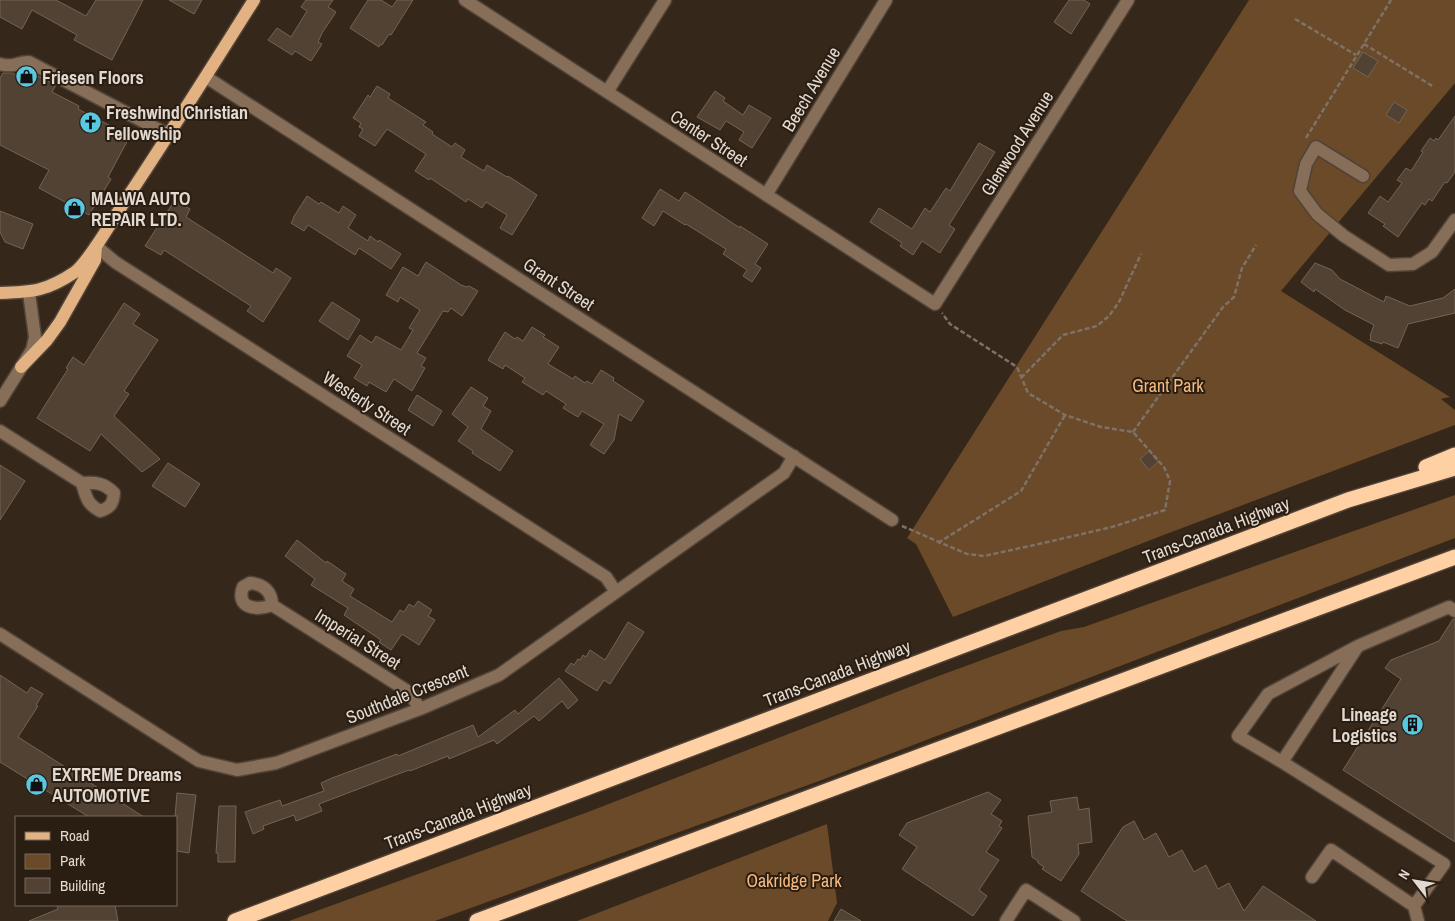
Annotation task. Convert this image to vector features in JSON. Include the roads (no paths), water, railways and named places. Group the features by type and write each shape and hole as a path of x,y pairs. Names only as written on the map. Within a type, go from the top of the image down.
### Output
{"highway":[{"path":"1348,500 1455,455"},
{"name":"Trans-Canada Highway","path":"235,921 1348,500 1455,468"},
{"path":"477,921 1455,557"}],"main road":[{"path":"0,293 29,292 46,289 76,271 96,246 169,135 254,0"},
{"path":"21,367 47,340 60,322 95,260 96,246"}],"street":[{"path":"607,92 665,0"},
{"name":"Beech Avenue","path":"766,195 886,0"},
{"name":"Glenwood Avenue","path":"935,304 1128,0"},
{"name":"Center Street","path":"467,1 935,304"},
{"path":"0,64 11,67 23,62 29,62 169,135"},
{"name":"Grant Street","path":"206,77 892,520"},
{"path":"1363,176 1316,147 1306,164 1300,191 1317,214 1344,236 1389,265 1413,264 1432,252 1455,220"},
{"name":"Westerly Street","path":"96,246 115,262 606,577 616,592"},
{"path":"0,400 32,350 34,337 29,292"},
{"path":"0,431 82,483"},
{"name":"Southdale Crescent","path":"0,634 199,761 237,770 276,763 420,709 499,675 784,473 794,456"},
{"name":"Imperial Street","path":"272,605 409,692 420,709"},
{"path":"1414,906 1444,864 1238,736 1268,694 1358,646 1449,607 1455,611"},
{"path":"1282,762 1358,646"},
{"path":"1312,878 1331,850 1414,906 1418,921"},
{"path":"1006,921 1026,890 1074,921"}],"place":[{"name":"Friesen Floors","path":"26,77"},
{"name":"Freshwind Christian Fellowship","path":"90,122"},
{"name":"MALWA AUTO REPAIR LTD.","path":"75,208"},
{"name":"Lineage Logistics","path":"1413,724"},
{"name":"EXTREME Dreams AUTOMOTIVE","path":"36,784"}],"park label":[{"name":"Grant Park","path":"1168,385"},
{"name":"Oakridge Park","path":"794,880"}]}
